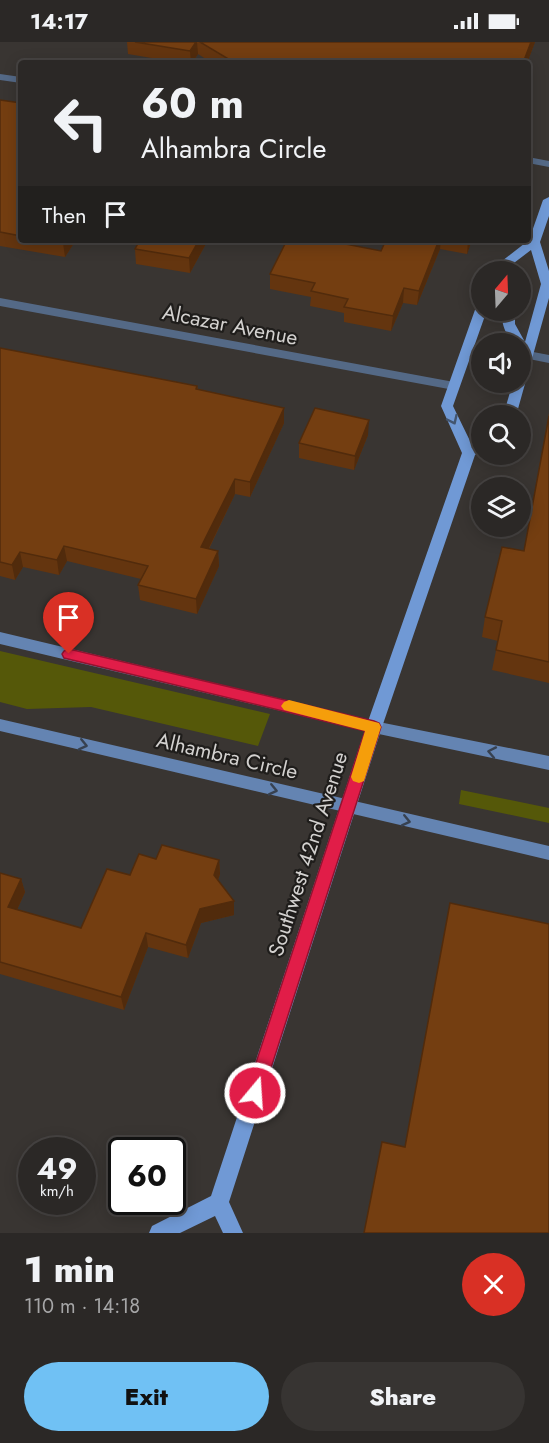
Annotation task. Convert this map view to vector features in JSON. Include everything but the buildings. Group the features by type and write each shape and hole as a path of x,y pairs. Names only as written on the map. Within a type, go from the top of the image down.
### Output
{"main road":[{"path":"508,261 534,242 549,200"},
{"path":"529,333 547,284 534,242"},
{"name":"Southwest 42nd Avenue","path":"471,441 447,406 477,321"},
{"name":"Southwest 42nd Avenue","path":"219,1203 374,727 471,458"},
{"path":"159,1233 219,1203 233,1233"}],"street":[{"path":"0,77 18,80"},
{"path":"531,161 549,164"},
{"name":"Alcazar Avenue","path":"0,302 454,386"},
{"path":"531,351 549,359"},
{"path":"0,638 374,727 549,763"},
{"name":"Alhambra Circle","path":"0,725 549,854"}],"shaded area":[{"path":"0,651 270,714 258,746 91,707 27,709 0,702"},
{"path":"461,790 549,808 549,823 459,804"}],"slow traffic":[{"path":"289,706 374,727 359,777"}],"route":[{"path":"69,654 374,727 255,1093"}]}
